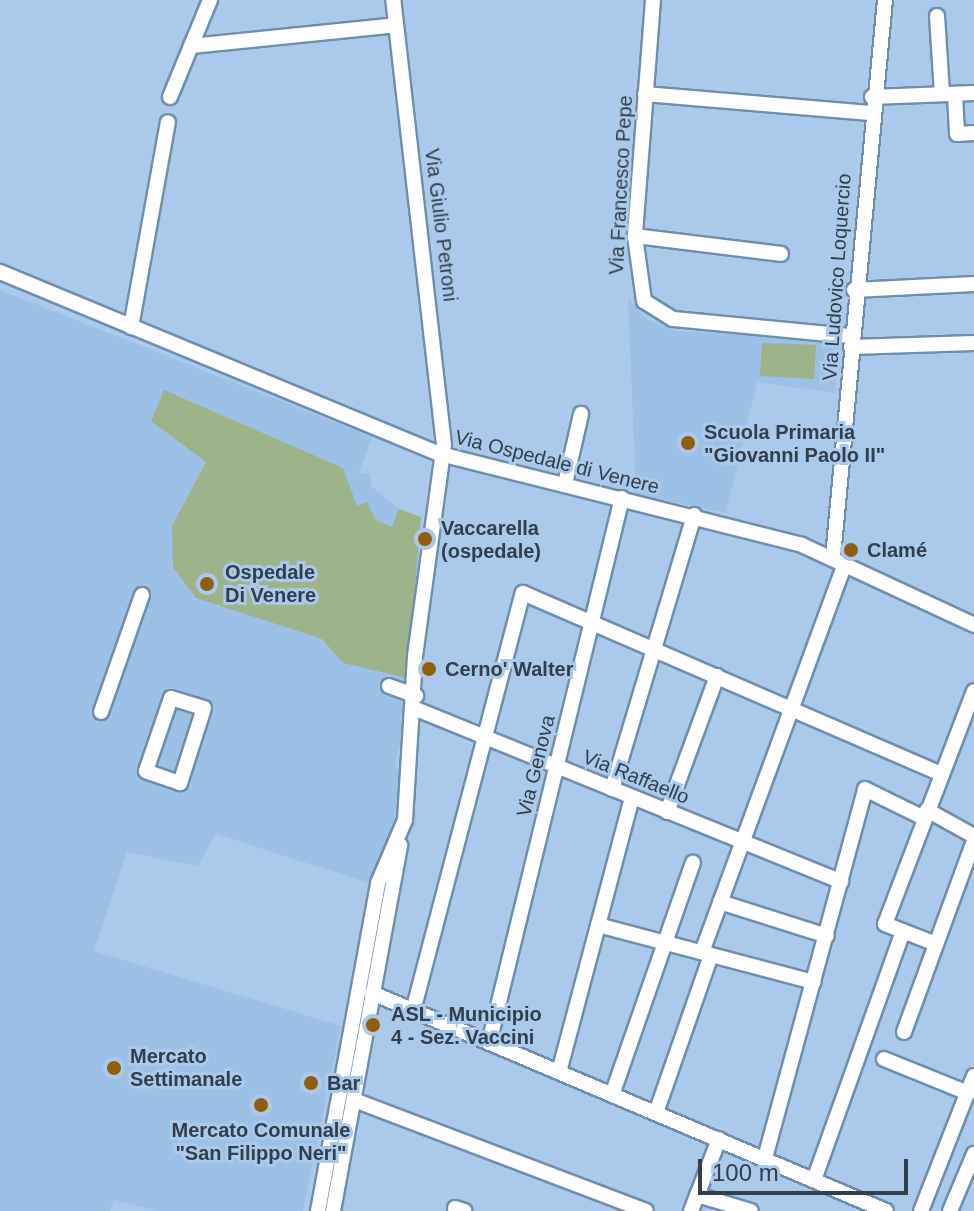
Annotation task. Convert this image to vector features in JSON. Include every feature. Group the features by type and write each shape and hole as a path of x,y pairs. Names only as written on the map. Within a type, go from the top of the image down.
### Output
{"street":[{"path":"170,97 210,0"},
{"name":"Via Giulio Petroni","path":"393,0 439,367 440,454 405,820"},
{"name":"Via Francesco Pepe","path":"653,0 635,236 639,293 661,315 851,342 974,343"},
{"name":"Via Ludovico Loquercio","path":"656,1113 720,902 791,708 839,560 854,290 870,113 885,0"},
{"path":"937,16 957,134 974,133"},
{"path":"191,46 396,25"},
{"path":"872,97 974,93"},
{"path":"645,94 870,113"},
{"path":"131,327 168,122"},
{"path":"635,236 781,254"},
{"name":"Via Ospedale di Venere","path":"0,272 440,454 694,515 839,560 974,625"},
{"path":"854,290 974,284"},
{"path":"565,484 581,414"},
{"name":"Via Genova","path":"489,1043 622,498"},
{"path":"612,789 694,515"},
{"path":"413,1011 523,593 941,774"},
{"path":"101,712 142,595"},
{"path":"667,812 717,676"},
{"name":"Via Raffaello","path":"389,686 485,738 841,882"},
{"path":"936,944 885,924 974,691"},
{"path":"171,698 204,708 180,783 146,771 171,698"},
{"path":"765,1158 865,789 926,814 974,839 904,1032"},
{"path":"559,1072 632,798"},
{"path":"333,1211 405,820"},
{"path":"318,1211 378,883 405,820"},
{"path":"612,1095 693,863"},
{"path":"720,902 827,936"},
{"path":"598,925 814,982"},
{"path":"814,1180 903,931"},
{"path":"372,993 886,1211"},
{"path":"884,1059 968,1093"},
{"path":"921,1211 974,1076"},
{"path":"354,1100 646,1211"},
{"path":"691,1211 719,1139"},
{"path":"950,1211 974,1154"},
{"path":"697,1195 751,1211"}],"shaded area":[{"name":"Ospedale Di Venere","path":"0,290 372,437 359,473 369,473 372,487 399,509 421,517 410,707 394,766 403,771 396,818 369,883 216,834 197,866 127,852 94,951 341,1026 303,1211 157,1211 114,1200 110,1211 0,1211"},
{"name":"Scuola Primaria \"Giovanni Paolo II\"","path":"628,298 646,319 676,331 840,340 835,393 757,382 726,513 636,494"}],"green space":[{"path":"762,343 816,345 814,379 760,376"},
{"path":"164,390 343,468 357,506 367,502 376,520 392,527 399,509 421,517 407,678 343,663 322,639 196,598 173,567 172,526 206,462 151,421"}],"place":[{"name":"Scuola Primaria \"Giovanni Paolo II\"","path":"688,443"},
{"name":"Vaccarella (ospedale)","path":"425,539"},
{"name":"Clamé","path":"851,550"},
{"name":"Ospedale Di Venere","path":"207,584"},
{"name":"Cerno' Walter","path":"429,669"},
{"name":"ASL - Municipio 4 - Sez. Vaccini","path":"373,1025"},
{"name":"Mercato Settimanale","path":"114,1068"},
{"name":"Bar","path":"311,1083"},
{"name":"Mercato Comunale \"San Filippo Neri\"","path":"261,1105"}]}
